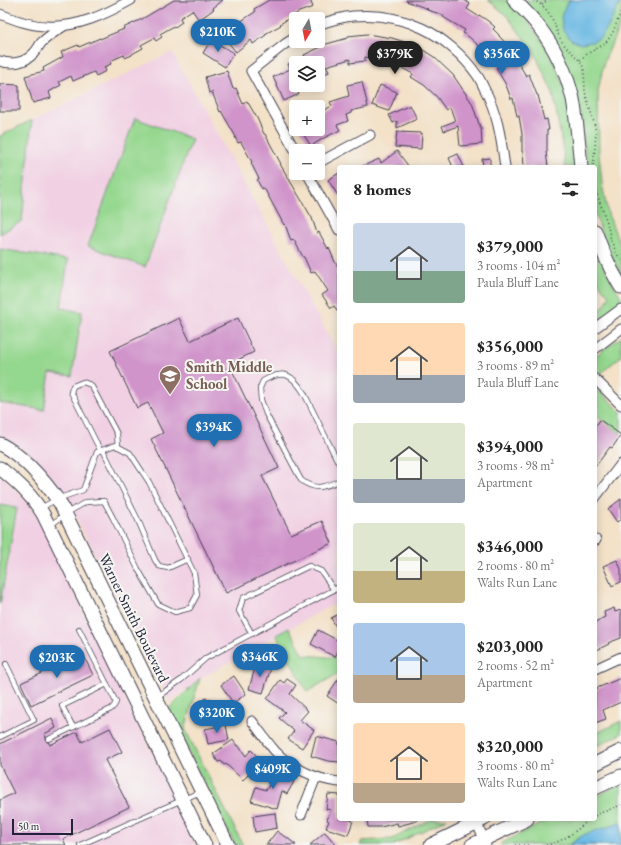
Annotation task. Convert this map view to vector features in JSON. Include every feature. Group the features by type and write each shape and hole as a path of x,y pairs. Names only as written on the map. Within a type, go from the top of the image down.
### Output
{"street":[{"path":"0,14 31,24 65,26 100,16 131,0"},
{"path":"514,0 539,26 565,73 572,98 576,121 581,165"},
{"path":"325,23 353,16 377,16 402,21 422,28 443,41 463,58 477,75 489,98 501,137 505,165"},
{"path":"0,61 12,63 23,62 34,54 41,43 50,35 65,26"},
{"path":"289,41 251,70 292,144"},
{"path":"325,159 370,135"},
{"path":"311,180 337,226"},
{"path":"597,236 611,269 621,286"},
{"path":"597,327 621,309"},
{"path":"597,347 621,329"},
{"path":"597,381 621,405"},
{"name":"Warner Smith Boulevard","path":"0,444 29,466 48,486 66,514 228,845"},
{"path":"597,495 621,464"},
{"path":"0,468 18,482 40,508 205,845"},
{"path":"597,669 621,657"},
{"path":"252,721 276,752 289,763 316,776 337,781"},
{"path":"597,763 621,751"},
{"path":"300,815 316,776"},
{"path":"597,787 621,776"},
{"path":"432,845 476,821"},
{"path":"478,821 481,843 523,821"}],"lane":[{"path":"337,460 298,383 290,376 282,374 273,375 263,381 260,388 261,400 266,414 301,480 306,484 315,487 326,486 337,481"},
{"path":"118,447 117,434 91,385 83,382 73,386 71,392 138,520 155,560 159,566 168,568 188,559"},
{"path":"40,508 57,499 83,490 97,452 115,445 130,453 149,482 188,559 194,573 197,595 190,608 175,612 158,604 138,569 104,501 86,502 49,526"},
{"path":"252,634 239,611 243,598 309,566 321,571 334,590"},
{"path":"156,698 182,680 206,658 337,588"},
{"path":"49,739 111,709 116,702 79,629"},
{"path":"0,737 34,720 6,664"},
{"path":"73,728 62,706 106,684"},
{"path":"80,845 201,791"}],"path":[{"path":"533,0 542,5 549,13 557,33 563,43 580,60 584,70 585,88 596,132 593,165"},
{"path":"542,5 547,0"},
{"path":"580,60 608,40 613,32 621,11"},
{"path":"597,193 607,222 611,241 621,262"},
{"path":"597,815 621,805"},
{"path":"546,845 560,841 572,834 588,821"},
{"path":"515,845 528,845"}],"shaded area":[{"name":"Smith Middle School","path":"172,52 337,351 337,602 203,677 170,702 60,486 26,452 0,437 0,136"},
{"path":"0,475 2,475 36,513 196,845 0,845"}],"green space":[{"path":"488,0 506,0 519,11 530,24 549,52 562,83 571,115 576,165 565,165 553,93 534,52 506,15"},
{"path":"522,0 570,0 566,5 621,3 621,22 604,62 598,91 599,154 602,184 608,214 621,247 621,276 604,240 597,219 597,165 587,165 580,108"},
{"path":"135,118 192,139 145,267 88,246"},
{"path":"32,120 22,221 0,234 0,136"},
{"path":"0,249 68,260 61,308 82,312 72,376 50,373 44,410 0,403"},
{"path":"597,250 608,275 621,297 619,305 597,322 597,312 604,306 609,296 597,278"},
{"path":"621,337 621,356 599,375 597,373 597,355"},
{"path":"597,389 621,412 621,434 597,416"},
{"path":"0,505 17,508 0,604"},
{"path":"289,628 304,655 337,658 337,674 307,692 276,635"},
{"path":"200,678 185,729 243,845 235,845 168,710"},
{"path":"621,721 621,734 597,746 597,733"},
{"path":"621,784 621,845 500,845 546,821 597,821 597,796"},
{"path":"428,821 443,821 394,845 360,845 362,841 392,839"}],"water":[{"path":"570,0 621,0 621,3 619,4 607,29 600,38 592,42 580,44 571,40 563,30 561,17"},
{"path":"621,823 621,845 569,845 585,834"}],"building":[{"path":"174,0 223,0 199,20 192,10 180,18 182,22 160,34 162,37 156,41 154,38 141,45 143,48 132,55 125,58 124,55 110,61 111,64 104,67 106,71 96,76 94,72 73,81 71,76 59,82 61,85 49,92 51,98 33,103 25,76 44,71 43,68 63,57 61,52 78,45 79,47 124,29 123,28 142,19"},
{"path":"269,0 310,0 313,7 299,12 289,12 289,18 280,24 281,25 265,34 266,35 253,44 251,40 236,52 219,31 232,21 235,25 255,12 254,9"},
{"path":"464,0 470,4 467,9 478,16 479,15 495,27 493,29 513,51 512,52 526,76 529,74 538,95 544,120 547,119 549,130 547,130 546,152 548,165 524,165 522,134 519,116 517,116 513,98 511,99 506,85 496,68 499,67 486,54 487,53 463,33 465,30 443,17 444,15 406,1"},
{"path":"367,34 392,38 417,46 434,57 453,75 472,103 481,127 482,144 460,146 458,126 444,131 442,126 455,121 450,107 446,110 437,97 424,85 411,77 413,74 402,68 389,63 380,62 380,59 365,57 365,61 350,63 350,59 326,66 329,72 325,74 325,56 304,56 319,48 325,48 325,44 348,38 348,36"},
{"path":"211,40 234,53 225,67 203,53"},
{"path":"289,69 289,92 298,92 299,94 284,101 273,77"},
{"path":"227,71 233,89 236,88 243,104 247,101 280,164 312,218 317,233 319,232 328,249 329,248 337,265 337,310 334,306 331,308 322,295 328,291 315,271 311,273 294,240 291,241 285,224 284,225 264,188 262,189 257,180 259,179 251,163 252,162 241,142 238,143 221,111 220,112 212,92 209,93 205,77"},
{"path":"362,82 368,107 351,111 351,113 346,115 348,121 337,125 340,130 314,144 310,144 305,136 325,136 325,110 332,106 330,102 349,96 347,85"},
{"path":"0,84 19,85 19,111 0,111"},
{"path":"380,85 397,92 389,111 372,105"},
{"path":"410,105 417,119 397,128 397,121 393,123 389,115"},
{"path":"397,132 422,133 421,149 395,147"},
{"path":"397,151 408,165 366,165 379,159 381,163"},
{"path":"458,154 463,165 452,165 449,158"},
{"path":"490,158 490,165 483,165 482,159"},
{"path":"337,174 337,194 328,180"},
{"path":"179,318 190,341 238,318 254,352 229,364 279,468 262,476 291,534 322,521 332,543 226,593 151,439 163,433 148,403 137,408 110,351"},
{"path":"600,420 621,435 612,448 610,447 597,464 597,424"},
{"path":"621,499 621,519 617,522 608,509"},
{"path":"617,560 621,569 621,582 612,586 603,566"},
{"path":"614,608 615,612 621,610 621,638 608,643 609,644 597,650 597,621 605,617 604,612"},
{"path":"337,615 337,628 331,618"},
{"path":"318,630 337,640 337,653 335,657 311,644"},
{"path":"83,654 93,675 31,705 21,683"},
{"path":"256,664 271,668 263,693 249,689"},
{"path":"234,676 246,694 233,703 221,685"},
{"path":"621,678 621,702 603,710 606,719 597,722 598,689 597,688"},
{"path":"287,679 296,685 290,694 308,711 300,720 314,730 302,748 288,739 294,731 279,718 285,712 267,699 280,680 284,683"},
{"path":"337,681 337,703 327,696"},
{"path":"205,698 230,706 225,720 201,712"},
{"path":"52,718 56,728 44,734 46,741 50,745 77,732 82,742 110,728 122,752 105,760 129,807 63,839 66,845 0,845 0,800 14,793 0,765 0,744"},
{"path":"226,725 229,740 208,744 205,729"},
{"path":"316,736 337,741 337,762 311,756"},
{"path":"233,740 246,756 251,750 262,761 243,780 226,764 224,765 221,761 218,762 213,754"},
{"path":"275,769 295,780 287,794 282,791 277,809 251,801 256,787 266,790 274,777 271,776"},
{"path":"328,794 337,795 337,821 353,821 348,835 326,828 331,810 326,809"},
{"path":"275,813 277,828 255,832 253,816"},
{"path":"367,821 417,821 398,826 397,823 381,827 368,827"},
{"path":"277,831 285,836 296,845 266,845"},
{"path":"325,832 336,845 310,845"}],"place":[{"name":"Smith Middle School","path":"170,396"}]}
